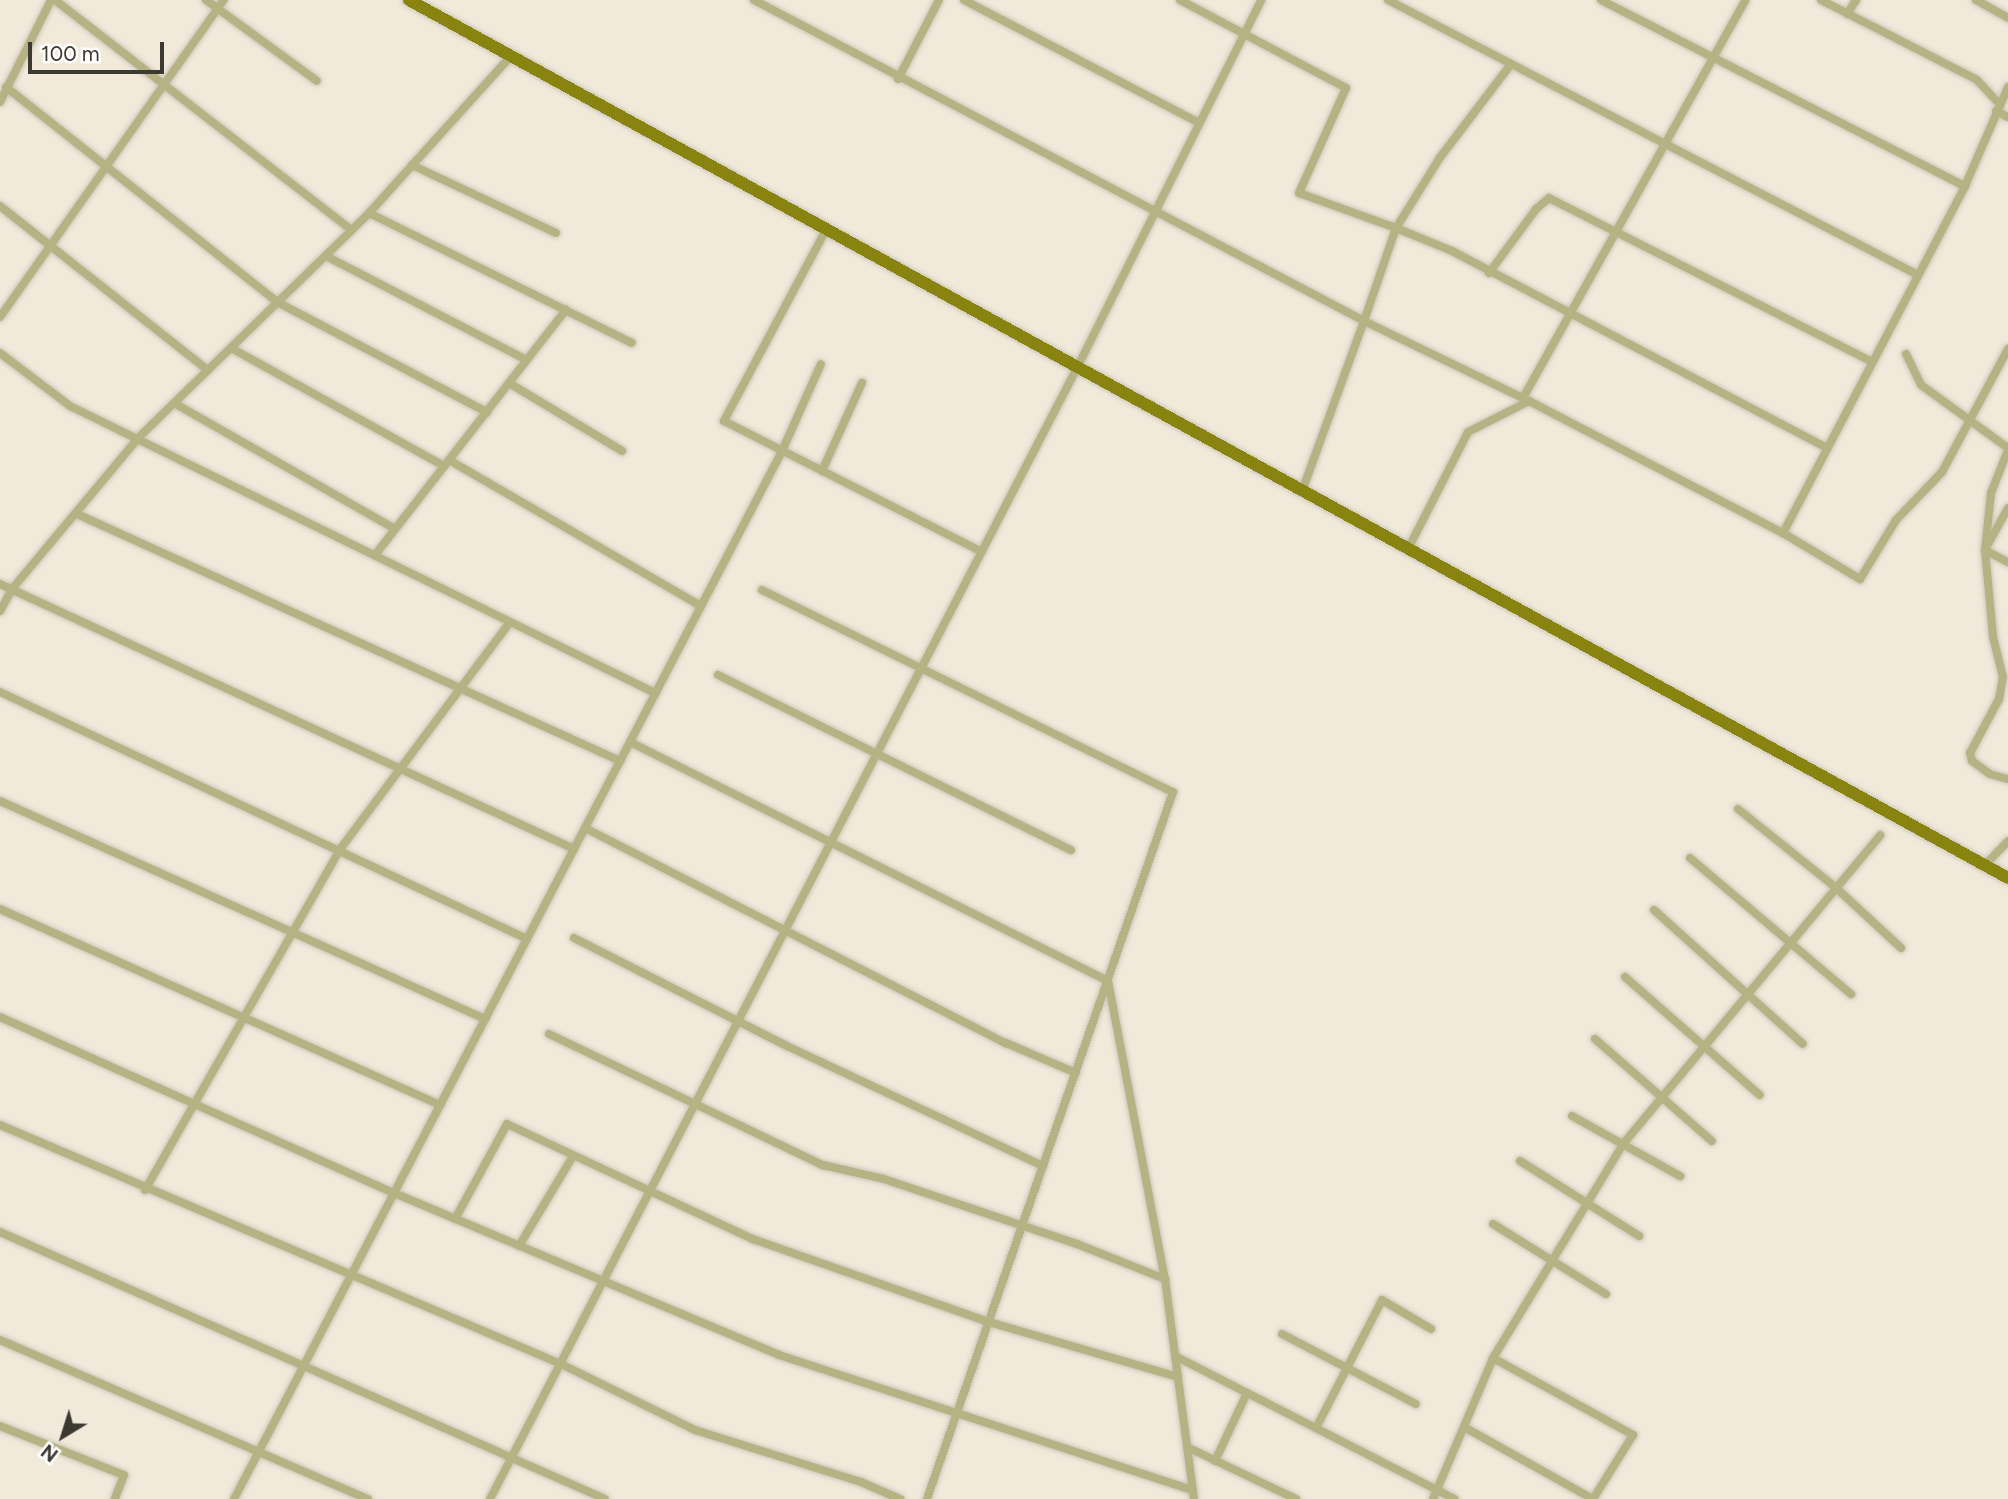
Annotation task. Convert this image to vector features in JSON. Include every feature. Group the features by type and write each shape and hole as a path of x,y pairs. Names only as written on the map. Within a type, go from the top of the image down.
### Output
{"main road":[{"path":"409,0 2008,878"}],"street":[{"path":"0,102 53,0 351,230"},
{"path":"206,0 317,81"},
{"path":"0,317 224,0"},
{"path":"754,0 898,79 1156,209 1364,321 1526,400 1783,533 1860,579 1896,520 1942,472 2008,349"},
{"path":"898,79 939,0"},
{"path":"964,0 1199,123"},
{"path":"1180,0 1346,88 1299,193 1396,228 1489,273 1828,448"},
{"path":"490,1499 1078,366 1261,0"},
{"path":"1388,0 1918,275"},
{"path":"1601,0 1965,186"},
{"path":"1409,547 1468,432 1526,400 1569,315 1667,146 1745,0"},
{"path":"1821,0 1977,80 2008,117"},
{"path":"1847,14 1856,0"},
{"path":"1976,0 2008,18"},
{"path":"0,611 12,589 139,438 369,212 511,56"},
{"path":"1303,489 1396,228 1439,159 1511,64"},
{"path":"1783,533 1965,186 1997,107 2008,87"},
{"path":"6,88 279,303 487,412"},
{"path":"412,165 556,233"},
{"path":"1489,273 1546,198 1872,362"},
{"path":"0,206 208,370"},
{"path":"369,212 632,343"},
{"path":"827,228 724,421 982,552"},
{"path":"326,256 527,360"},
{"path":"375,555 566,310"},
{"path":"231,348 447,463 701,606"},
{"path":"0,353 63,403 655,693"},
{"path":"1906,354 1921,385 2008,449 1992,493 1985,550 1993,637 2003,677 1999,699 1970,753 1972,761 1981,768 2008,779"},
{"path":"234,1499 782,451 821,364"},
{"path":"509,383 622,451"},
{"path":"822,471 862,383"},
{"path":"174,403 395,529"},
{"path":"1985,550 2008,508"},
{"path":"77,514 620,761"},
{"path":"1985,550 2008,562"},
{"path":"0,584 574,849"},
{"path":"762,590 1173,792 927,1499"},
{"path":"145,1189 341,848 398,768 510,622"},
{"path":"718,675 1071,850"},
{"path":"0,692 341,848 527,939"},
{"path":"629,742 830,846 1108,981"},
{"path":"0,801 485,1019"},
{"path":"1738,809 1835,887 1901,948"},
{"path":"585,828 785,933 1006,1044 1076,1073"},
{"path":"1433,1499 1493,1358 1623,1144 1702,1044 1880,835"},
{"path":"1985,865 2008,841"},
{"path":"1690,858 1851,994"},
{"path":"0,909 440,1105"},
{"path":"1654,910 1803,1044"},
{"path":"574,938 739,1021 1043,1166"},
{"path":"1625,977 1760,1095"},
{"path":"0,1017 394,1193 779,1355 1193,1494 1165,1279 1108,981"},
{"path":"549,1034 695,1107 823,1165 884,1179 1165,1279"},
{"path":"1595,1039 1712,1141"},
{"path":"1572,1116 1680,1176"},
{"path":"455,1219 507,1124 753,1239 989,1322 1178,1377"},
{"path":"0,1125 561,1364 695,1430 862,1482 900,1499"},
{"path":"519,1246 573,1156"},
{"path":"1520,1161 1639,1236"},
{"path":"1493,1224 1606,1294"},
{"path":"0,1232 605,1499"},
{"path":"1316,1428 1382,1300 1431,1329"},
{"path":"1282,1334 1416,1404"},
{"path":"0,1340 259,1455 368,1499"},
{"path":"1175,1356 1455,1499"},
{"path":"1464,1427 1593,1499 1633,1435 1493,1358"},
{"path":"1215,1461 1247,1393"},
{"path":"0,1426 124,1475 116,1497 126,1499"},
{"path":"1187,1447 1296,1499"}]}
